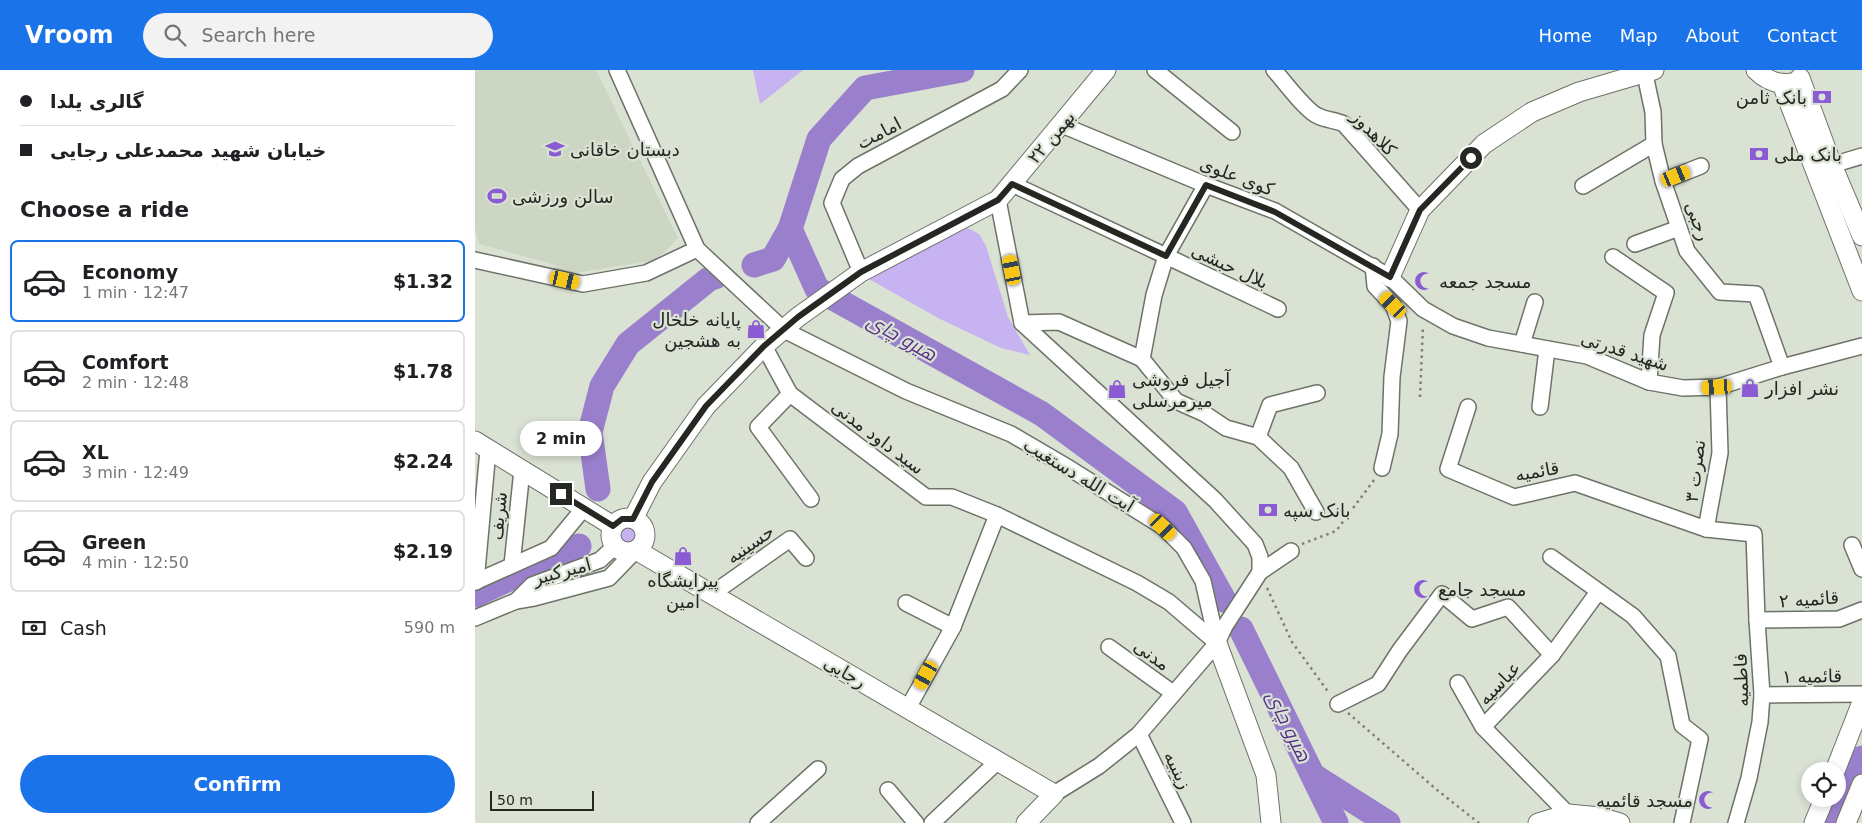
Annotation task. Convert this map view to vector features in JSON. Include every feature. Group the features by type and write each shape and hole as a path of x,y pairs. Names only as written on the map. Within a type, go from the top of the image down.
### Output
{"main road":[{"name":"۲۲ بهمن","path":"791,323 861,272 998,200 1063,125 1106,70"},
{"path":"1756,70 1770,80 1796,78"},
{"path":"1390,277 1420,210 1484,144 1532,112 1579,92 1647,71"},
{"path":"1796,78 1862,236"},
{"path":"1796,78 1862,291"},
{"path":"633,519 652,482 706,406 764,346 791,323"},
{"path":"482,446 613,526"},
{"path":"622,519 633,519 642,526 645,536 641,546 636,550 625,552 615,546 611,536 613,526 622,519"},
{"name":"رجایی","path":"636,550 1054,794"},
{"name":"آیت الله دستغیب","path":"1221,635 1265,775 1271,823"},
{"path":"1839,762 1862,702"},
{"path":"1845,823 1862,784"},
{"path":"1026,823 1054,794"},
{"path":"1814,823 1821,807"},
{"path":"1538,823 1568,814 1600,817 1620,823"}],"street":[{"path":"475,260 583,284 646,273 697,249 617,70"},
{"name":"امامت","path":"861,272 832,203 842,179 858,166 1002,89 1021,70"},
{"path":"1155,70 1231,132"},
{"name":"کلاهدوز","path":"1274,70 1311,112 1325,119 1336,120 1344,124 1420,210"},
{"name":"رجبی","path":"1647,71 1653,112 1654,144 1663,181 1687,251 1720,292 1756,294 1782,367"},
{"name":"کوی علوی","path":"1063,125 1275,212 1390,277"},
{"path":"1583,186 1654,144"},
{"path":"1832,165 1862,156"},
{"path":"1663,181 1701,166"},
{"name":"بلال حبشی","path":"1012,184 1278,309"},
{"path":"1142,360 1154,295 1166,256 1206,185"},
{"path":"998,200 1021,323 1215,500 1255,544 1260,556 1260,572"},
{"path":"1635,244 1679,228"},
{"name":"آیت الله دستغیب","path":"697,249 791,323 906,391 1011,434 1163,527 1184,548 1203,581 1221,635"},
{"path":"1613,257 1666,293 1652,335 1649,382"},
{"path":"1373,266 1375,286 1393,305 1399,321 1392,377 1390,434 1382,468"},
{"name":"شهید قدرتی","path":"1390,277 1423,309 1453,326 1489,338 1587,356 1649,382 1683,388 1717,387 1782,367 1862,346"},
{"path":"1522,344 1535,302"},
{"path":"1021,323 1059,322 1142,360 1177,401 1205,414 1226,428 1258,437 1291,468 1316,512"},
{"name":"سید داود مدنی","path":"764,346 790,394 926,497 952,497 997,516 1137,583 1221,635"},
{"path":"1540,407 1547,348"},
{"name":"نصرت ۳","path":"1706,529 1720,453 1717,387"},
{"path":"1258,437 1270,405 1317,393"},
{"path":"790,394 757,427 811,499"},
{"name":"قائمیه","path":"1467,407 1448,469 1514,496 1575,483 1706,529 1754,534"},
{"path":"475,582 482,446"},
{"name":"شریف","path":"512,566 522,470"},
{"name":"امیرکبیر","path":"475,582 551,548 584,508"},
{"path":"908,708 953,627 997,516"},
{"name":"فاطمیه","path":"1736,823 1749,778 1760,722 1762,695 1754,534"},
{"name":"حسینیه","path":"712,594 790,539 806,558"},
{"path":"1852,545 1862,569"},
{"name":"امیرکبیر","path":"516,601 532,585 600,560 615,546"},
{"name":"امیرکبیر","path":"475,618 516,601 535,598 609,578 636,550"},
{"path":"1054,794 1099,766 1139,734 1202,662 1260,572 1291,551"},
{"path":"1551,557 1633,616 1668,656 1682,725 1700,739 1681,823"},
{"name":"عباسیه","path":"1568,814 1483,726 1552,655 1598,592"},
{"path":"1338,704 1378,684 1400,650 1442,594 1471,619 1508,607 1552,655"},
{"path":"906,603 953,627"},
{"name":"قائمیه ۲","path":"1757,620 1839,619 1862,610"},
{"name":"مدنی","path":"1109,647 1173,693"},
{"path":"1457,683 1483,726"},
{"name":"قائمیه ۱","path":"1762,695 1862,694"},
{"name":"زینبیه","path":"1139,734 1183,823"},
{"path":"932,823 998,761"},
{"path":"758,823 818,769"},
{"path":"888,790 916,823"}],"path":[{"path":"1420,396 1423,309"},
{"path":"1291,551 1304,543 1336,531 1382,468"}],"shaded area":[{"name":"دبستان خاقانی","path":"475,70 596,70 678,238 656,260 581,272 479,244 475,229"}],"green space":[{"path":"753,70 803,70 760,104"},
{"path":"951,227 968,228 979,234 986,246 1008,317 1030,355 1001,348 940,319 867,278"},
{"path":"628,521 638,525 642,535 638,545 628,549 618,545 614,535 618,525"}],"waterway":[{"name":"هیرو چای","path":"754,265 773,259 790,229 819,139 865,88 962,70"},
{"name":"هیرو چای","path":"790,229 817,289 1042,414 1175,512 1224,600"},
{"path":"598,489 590,432 602,386 628,344 709,279 715,277"},
{"path":"475,595 579,546"},
{"name":"هیرو چای","path":"1241,629 1336,823"},
{"path":"1826,823 1856,778 1862,758"},
{"path":"1314,776 1388,823"}],"place":[{"name":"بانک ثامن","path":"1822,97"},
{"name":"دبستان خاقانی","path":"555,149"},
{"name":"بانک ملی","path":"1759,154"},
{"name":"سالن ورزشی","path":"497,196"},
{"name":"مسجد جمعه","path":"1424,281"},
{"name":"پایانه خلخال به هشجین","path":"756,329"},
{"name":"نشر افزار","path":"1750,388"},
{"name":"آجیل فروشی میرمرسلی","path":"1117,389"},
{"name":"بانک سپه","path":"1268,510"},
{"name":"پیرایشگاه امین","path":"683,556"},
{"name":"مسجد جامع","path":"1423,589"},
{"name":"مسجد قائمیه","path":"1708,800"}],"route":[{"path":"561,494 613,526 622,519 633,519 652,482 706,406 764,346 798,317 861,272 998,200 1012,184 1166,256 1206,185 1275,212 1390,277 1420,210 1471,158"}]}
